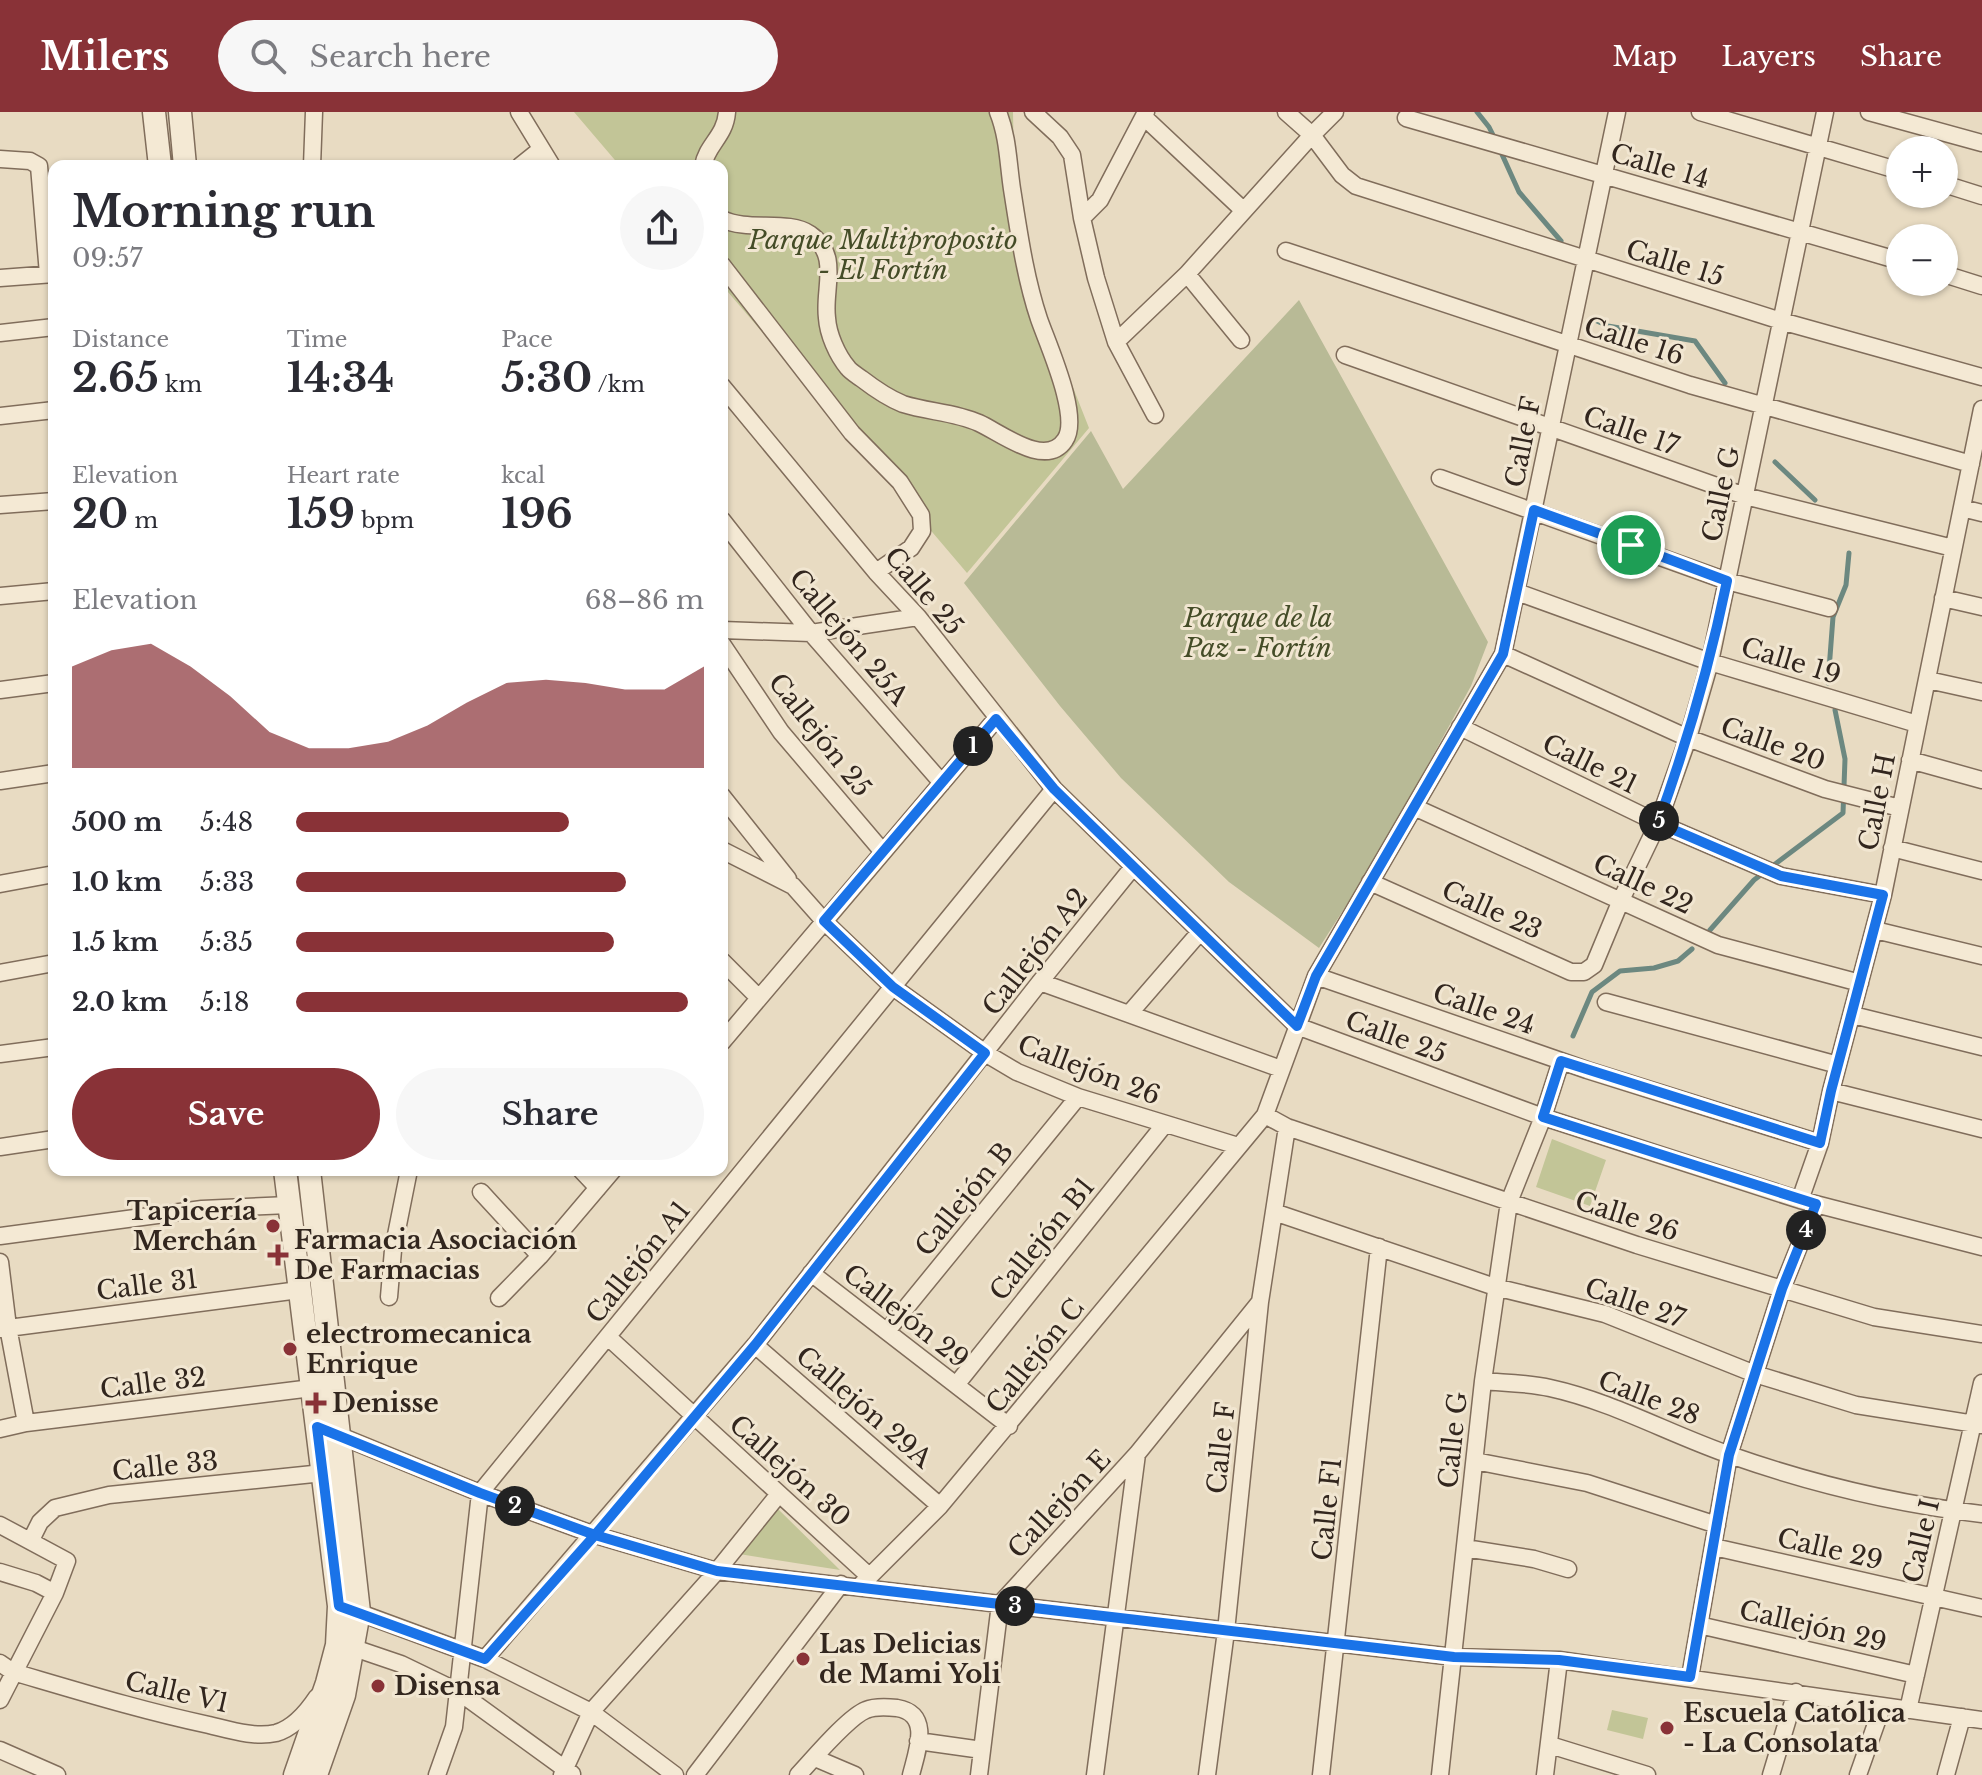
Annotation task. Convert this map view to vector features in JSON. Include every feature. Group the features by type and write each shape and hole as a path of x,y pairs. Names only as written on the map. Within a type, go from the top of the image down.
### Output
{"street":[{"path":"154,112 159,160"},
{"path":"180,112 184,160"},
{"path":"312,160 314,112"},
{"path":"519,112 548,160"},
{"path":"704,160 726,126 727,112"},
{"path":"728,222 809,233 823,247 830,268 826,317 832,341 848,368 878,392 904,404 950,413 976,422 1032,451 1051,451 1065,442 1070,427 1067,405 1030,291 1006,132 998,112"},
{"path":"1033,112 1060,137 1072,155 1096,278 1116,342 1155,415"},
{"path":"1286,112 1312,135"},
{"path":"1116,342 1187,274 1335,112"},
{"name":"Calle F","path":"1238,1146 1265,1115 1316,976 1503,654 1617,112"},
{"path":"1700,112 1886,167"},
{"name":"Calle G","path":"1594,965 1658,823 1688,738 1710,662 1825,112"},
{"path":"1869,112 1982,143"},
{"path":"1082,218 1100,200 1145,114 1243,210"},
{"name":"Calle 14","path":"1406,118 1886,257"},
{"name":"Calle 15","path":"1312,135 1342,175 1356,186 1781,321 1982,377"},
{"path":"528,160 540,150"},
{"path":"0,159 30,161 39,166 48,247"},
{"path":"1958,188 1982,196"},
{"name":"Calle 16","path":"1286,251 1567,345 1764,406 1971,464"},
{"path":"728,273 852,433 900,482 921,515 922,531 911,548 876,572"},
{"path":"0,278 48,274"},
{"path":"1187,274 1241,340"},
{"path":"1958,278 1982,286"},
{"path":"0,333 48,328"},
{"name":"Calle 17","path":"1345,355 1745,496 1953,548"},
{"name":"Calle 25","path":"728,393 876,572 918,617 1054,789 1297,1026 1543,1117 1808,1202 1982,1247"},
{"path":"0,416 48,411"},
{"name":"Calle H","path":"1690,1677 1729,1455 1808,1202 1831,1091 1875,930 1981,419"},
{"path":"1440,478 1727,581 1829,608"},
{"path":"0,505 48,501"},
{"path":"1962,508 1982,513"},
{"name":"Callejón 25A","path":"728,528 811,633 942,783"},
{"path":"0,596 48,592"},
{"name":"Calle 19","path":"1517,592 1710,662 1917,724"},
{"path":"1943,598 1982,607"},
{"path":"728,630 811,633 918,617"},
{"name":"Callejón 25","path":"728,653 781,732 883,852"},
{"name":"Calle 20","path":"1503,654 1688,738 1825,789 1900,808"},
{"path":"1928,680 1982,692"},
{"path":"0,690 48,684"},
{"path":"728,1035 996,719"},
{"name":"Calle 21","path":"1460,727 1658,823 1781,876 1883,895"},
{"path":"1910,760 1982,780"},
{"path":"0,781 48,774"},
{"name":"Callejón A1","path":"480,1493 1054,789"},
{"name":"Callejón 26","path":"728,804 824,921 893,987 985,1053 1017,1072 1078,1097 1238,1146"},
{"name":"Calle 22","path":"1414,807 1718,945 1860,983"},
{"path":"1892,848 1982,871"},
{"name":"Callejón 26","path":"728,853 793,886"},
{"name":"Callejón A2","path":"485,1659 595,1535 755,1345 1133,867"},
{"path":"0,884 48,875"},
{"name":"Calle 23","path":"1370,882 1571,972 1584,972 1594,965"},
{"path":"1875,930 1982,956"},
{"path":"1129,1014 1200,932"},
{"path":"0,973 48,964"},
{"path":"728,967 759,998"},
{"name":"Calle 24","path":"1316,976 1561,1061 1820,1143"},
{"path":"1040,982 1281,1069"},
{"path":"1606,1002 1838,1065"},
{"path":"1853,1015 1982,1047"},
{"path":"0,1054 48,1048"},
{"name":"Calle G","path":"1440,1775 1483,1381 1509,1202 1543,1117 1561,1061"},
{"path":"1831,1091 1982,1129"},
{"name":"Callejón B","path":"887,1331 1078,1097"},
{"name":"Calle 26","path":"1265,1115 1287,1127 1637,1245 1874,1317 1982,1334"},
{"name":"Callejón B1","path":"956,1385 1165,1124"},
{"name":"Calle F","path":"1207,1775 1226,1631 1260,1302 1287,1127"},
{"path":"0,1147 48,1140"},
{"name":"Callejón C","path":"864,1582 940,1506 1009,1426 1238,1146"},
{"path":"286,1176 323,1473 354,1648 344,1695 316,1775"},
{"path":"300,1176 315,1220"},
{"path":"295,1775 349,1609 340,1436 310,1176"},
{"path":"389,1297 393,1250 408,1176"},
{"path":"587,1176 598,1188"},
{"path":"499,1298 540,1256 608,1176"},
{"path":"481,1192 540,1256"},
{"path":"0,1236 202,1209 289,1205"},
{"name":"Calle 27","path":"1274,1212 1495,1287 1605,1314 1755,1374 1856,1405 1977,1425"},
{"name":"Calle F1","path":"1321,1775 1379,1247"},
{"path":"0,1262 4,1328 26,1423"},
{"name":"Callejón 29","path":"811,1273 1009,1426"},
{"name":"Calle 31","path":"4,1328 299,1290"},
{"name":"Callejón E","path":"1000,1604 1137,1454 1260,1302"},
{"path":"303,1317 327,1320"},
{"name":"Callejón 30","path":"608,1337 779,1494 864,1582"},
{"name":"Callejón 29A","path":"755,1345 940,1506"},
{"name":"Calle 28","path":"1483,1381 1549,1387 1640,1416 1729,1455 1807,1479 1883,1498 1982,1514"},
{"name":"Calle I","path":"1908,1710 1953,1510 1977,1425 1982,1383"},
{"name":"Calle 32","path":"0,1429 26,1423 312,1388"},
{"path":"317,1427 480,1493 595,1535 717,1571 841,1584 864,1582 1115,1619 1454,1657 1559,1660 1982,1720"},
{"path":"1095,1775 1137,1454"},
{"path":"1475,1461 1587,1483 1717,1525"},
{"name":"Calle 33","path":"31,1540 40,1522 55,1508 109,1495 323,1473"},
{"path":"437,1775 454,1727 480,1493"},
{"path":"354,1648 401,1664 459,1692 567,1773 591,1712 717,1571 779,1494"},
{"path":"0,1525 67,1561 55,1593 6,1668 0,1700"},
{"name":"Calle 29","path":"1714,1547 1982,1608"},
{"path":"1465,1548 1534,1559 1568,1569"},
{"path":"0,1572 36,1583 55,1593"},
{"path":"695,1775 841,1584"},
{"path":"979,1775 1000,1604"},
{"path":"349,1609 485,1659 591,1712 675,1775"},
{"name":"Callejón 29","path":"1699,1625 1916,1675"},
{"path":"1545,1775 1559,1660"},
{"name":"Calle V1","path":"6,1668 148,1712 248,1733 273,1734 286,1729 312,1705 327,1683"},
{"path":"1771,1775 1796,1692"},
{"path":"798,1775 866,1709 882,1707 901,1709 916,1716 920,1726 911,1775"},
{"path":"1858,1775 1882,1707"},
{"path":"1946,1775 1962,1717"},
{"path":"918,1741 982,1750"},
{"path":"1550,1745 1647,1775"},
{"path":"0,1750 57,1775"},
{"path":"815,1758 855,1775"}],"green space":[{"name":"Parque Multiproposito - El Fortín","path":"574,112 1013,112 1014,168 1037,296 1089,428 967,573 728,292 728,160 615,160"},
{"name":"Parque de la Paz - Fortín","path":"1299,300 1488,642 1471,686 1379,854 1319,948 1229,882 1121,778 964,583 1091,431 1123,489"},
{"path":"1552,1139 1606,1160 1590,1206 1536,1187"},
{"path":"778,1509 840,1570 739,1554"},
{"path":"1612,1710 1648,1718 1643,1739 1607,1730"}],"waterway":[{"path":"1477,112 1496,141"},
{"path":"1500,150 1519,192 1561,241"},
{"path":"1597,321 1608,326 1695,341 1725,383"},
{"path":"1775,462 1815,500"},
{"path":"1828,683 1833,617 1846,585 1849,553"},
{"path":"1710,930 1754,880 1843,813 1845,759 1835,710"},
{"path":"1573,1036 1592,992 1620,971 1654,968 1678,961 1692,949"}],"place":[{"name":"Tapicería Merchán","path":"273,1226"},
{"name":"Farmacia Asociación De Farmacias","path":"278,1255"},
{"name":"electromecanica Enrique","path":"290,1349"},
{"name":"Denisse","path":"316,1403"},
{"name":"Las Delicias de Mami Yoli","path":"803,1659"},
{"name":"Disensa","path":"378,1686"},
{"name":"Escuela Católica - La Consolata","path":"1667,1728"}],"route":[{"path":"1631,545 1534,510 1503,654 1316,976 1297,1026 1054,789 996,719 824,921 893,987 985,1053 755,1345 595,1535 480,1493 317,1427 339,1606 485,1659 595,1535 717,1571 1454,1657 1559,1660 1690,1677 1729,1455 1782,1289 1816,1204 1543,1117 1561,1061 1820,1143 1883,895 1781,876 1658,823 1688,738 1710,662 1727,581 1631,545"}]}
